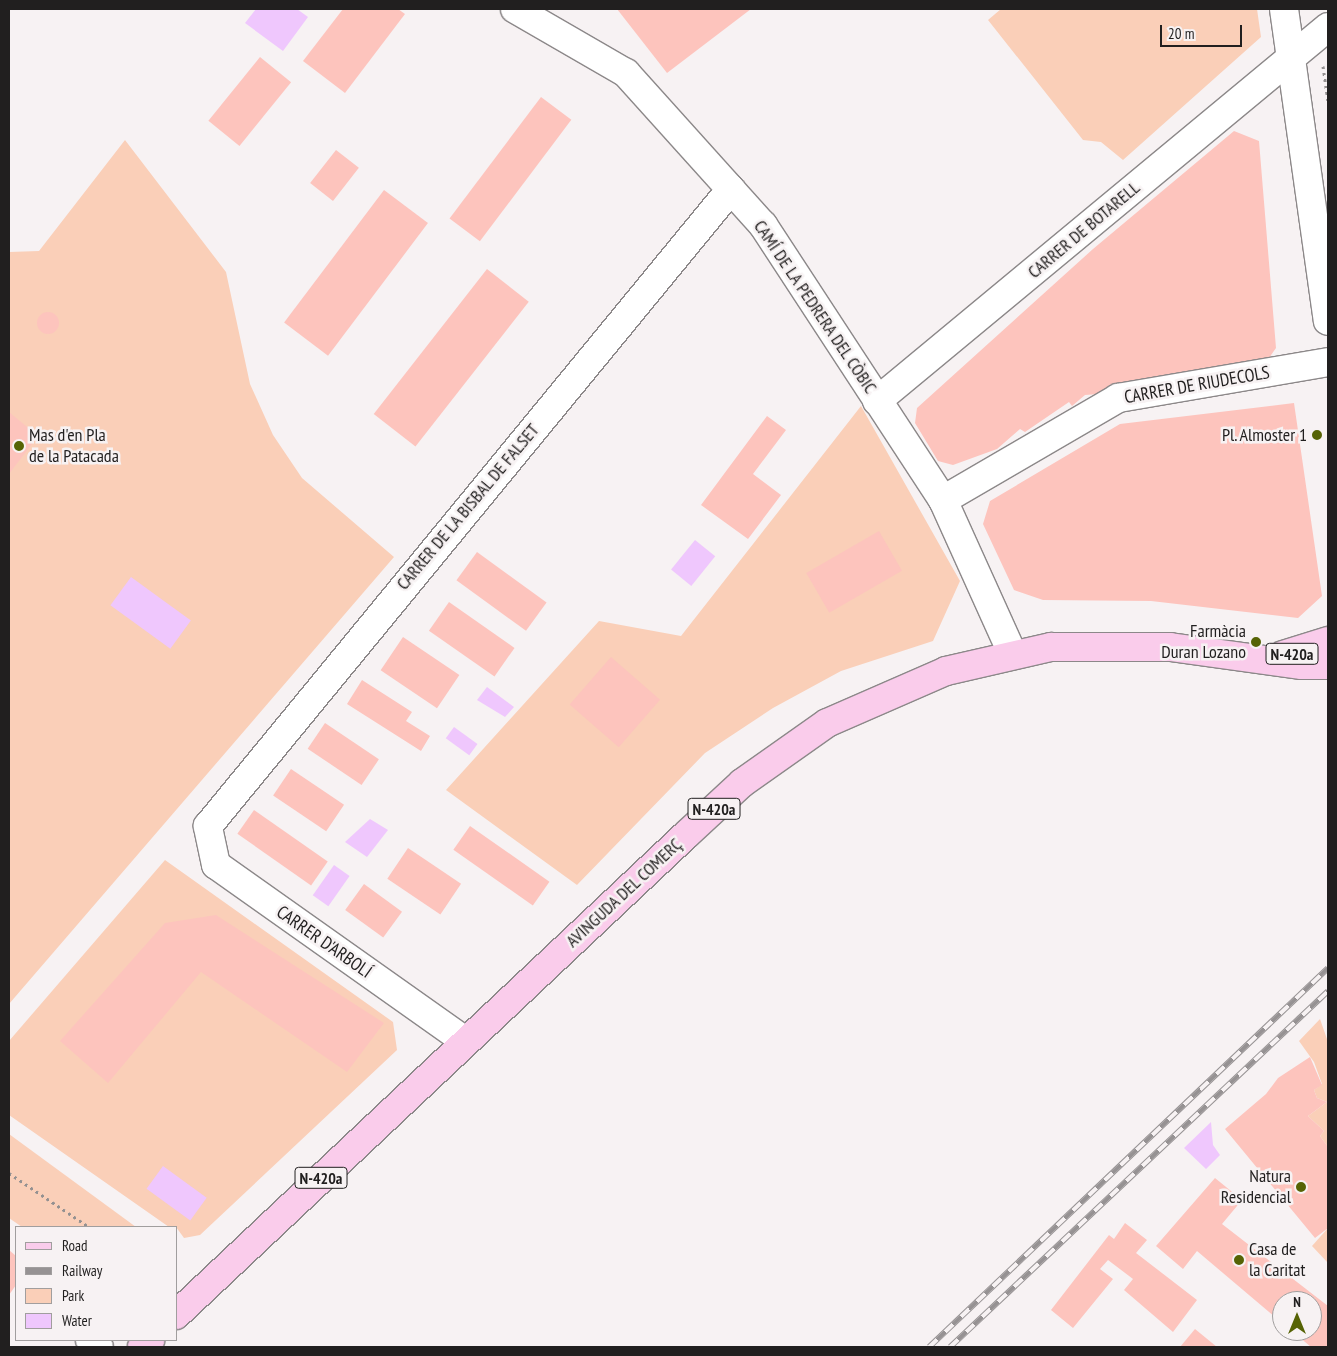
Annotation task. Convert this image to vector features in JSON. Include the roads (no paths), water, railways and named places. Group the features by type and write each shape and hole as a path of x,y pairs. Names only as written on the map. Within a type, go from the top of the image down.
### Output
{"main road":[{"name":"AVINGUDA DEL COMERÇ","path":"1253,657 1300,653 1328,641"},
{"name":"AVINGUDA DEL COMERÇ","path":"178,1313 687,834 779,754 827,723 889,692 1012,653 1114,644 1253,657 1302,666 1328,664"}],"street":[{"name":"CAMÍ DE LA PEDRERA DEL CÒBIC","path":"515,9 626,73 763,225 943,500 1012,653"},
{"path":"1284,9 1328,321"},
{"name":"CARRER DE BOTARELL","path":"877,401 1328,27"},
{"name":"CARRER DE LA BISBAL DE FALSET","path":"208,826 731,189"},
{"name":"CARRER DE RIUDECOLS","path":"943,500 1118,398 1328,362"},
{"name":"CARRER D'ARBOLÍ","path":"208,826 216,865 465,1041"}],"water":[{"path":"256,9 297,9 308,17 283,51 245,23"},
{"path":"695,540 715,556 691,586 671,570"},
{"path":"131,577 191,620 170,649 110,605"},
{"path":"487,687 514,707 505,717 477,700"},
{"path":"454,727 477,744 469,755 446,738"},
{"path":"370,819 388,830 367,857 345,842"},
{"path":"334,865 350,876 328,906 313,895"},
{"path":"1211,1122 1213,1145 1220,1155 1206,1169 1184,1148"},
{"path":"163,1166 207,1198 190,1220 147,1189"}],"railway":[{"path":"929,1347 1328,968"},
{"path":"950,1347 1328,991"}],"place":[{"name":"Pl. Almoster 1","path":"1317,435"},
{"name":"Mas d'en Pla de la Patacada","path":"19,446"},
{"name":"Farmàcia Duran Lozano","path":"1256,642"},
{"name":"Natura Residencial","path":"1301,1187"},
{"name":"Casa de la Caritat","path":"1239,1260"}]}
